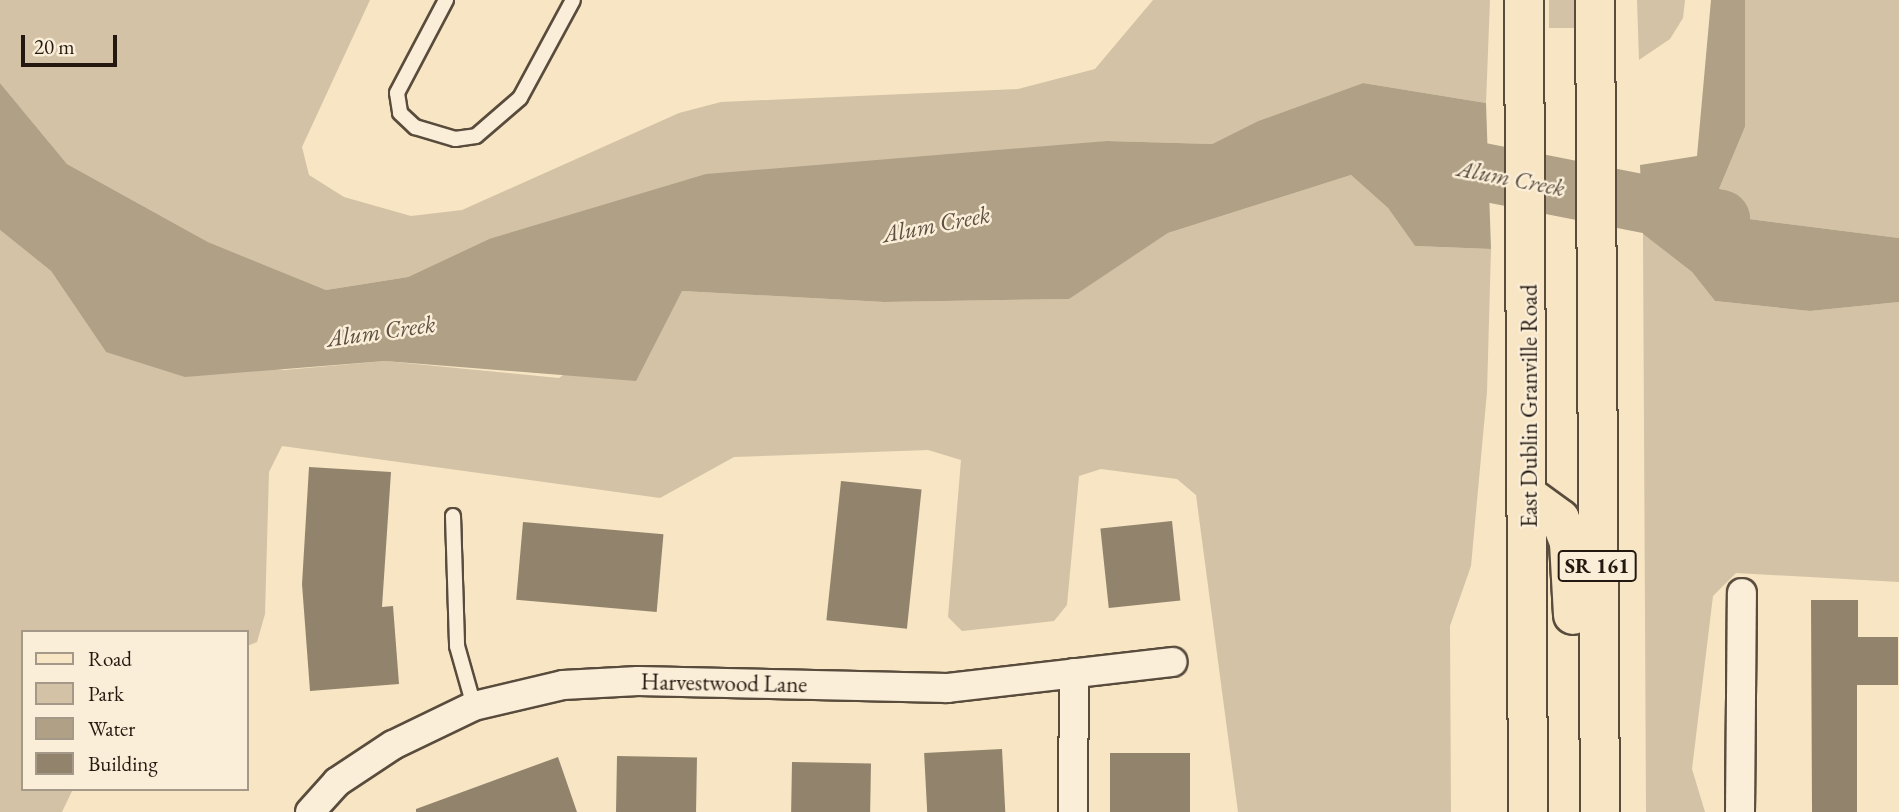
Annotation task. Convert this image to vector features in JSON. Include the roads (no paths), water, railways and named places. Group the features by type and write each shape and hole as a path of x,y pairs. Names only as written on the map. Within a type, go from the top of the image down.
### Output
{"main road":[{"name":"East Dublin Granville Road","path":"1524,0 1530,497 1528,812"},
{"name":"SR 161","path":"1595,13 1597,812"},
{"path":"1530,497 1560,519 1569,543 1580,730 1597,812"}],"street":[{"path":"1740,812 1742,593"},
{"name":"Harvestwood Lane","path":"310,812 337,782 393,746 474,706 575,684 947,688 1172,662"},
{"path":"1073,812 1074,673"}],"lane":[{"path":"446,0 397,93 400,113 415,127 455,139 475,136 520,98 573,0"},
{"path":"453,516 457,646 474,706"}],"water":[{"path":"1711,0 1745,0 1745,127 1719,189 1749,219 1899,238 1899,302 1810,311 1715,301 1692,272 1643,234 1640,165 1697,156"},
{"path":"0,83 67,164 208,242 326,290 408,277 489,239 706,174 1107,141 1212,144 1258,121 1363,83 1486,103 1491,249 1415,246 1388,208 1351,175 1168,233 1069,299 884,302 682,291 636,381 385,361 185,377 106,352 51,271 0,230"}],"waterway":[{"name":"Alum Creek","path":"1411,158 1721,219"}]}
